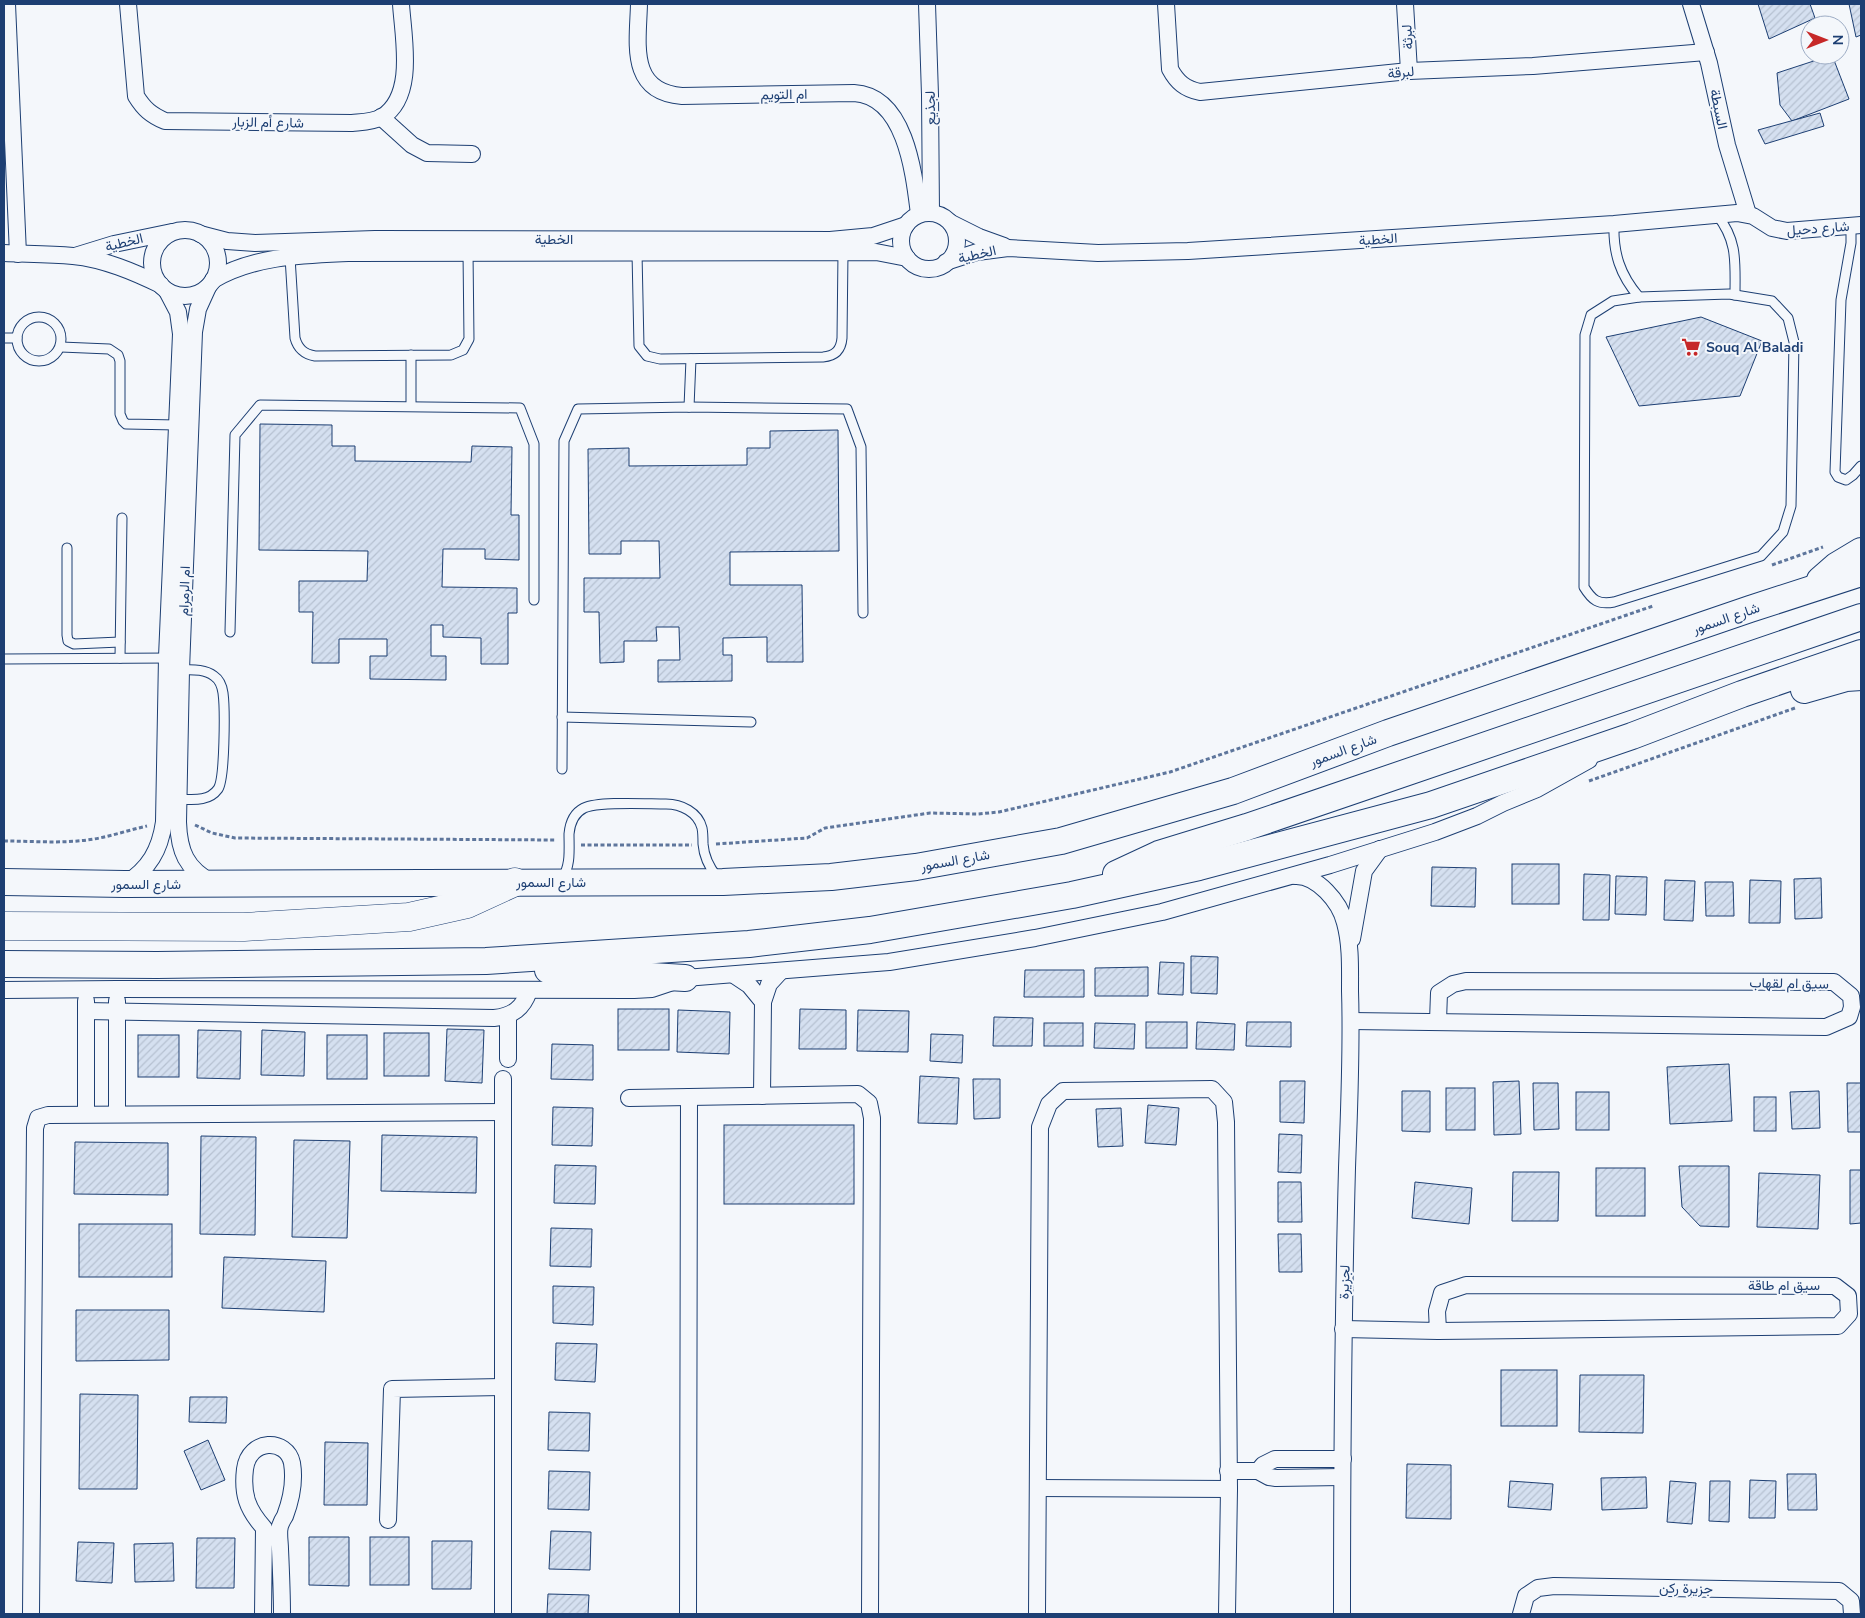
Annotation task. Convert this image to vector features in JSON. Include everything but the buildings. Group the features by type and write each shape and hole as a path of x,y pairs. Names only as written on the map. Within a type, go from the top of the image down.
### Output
{"highway":[{"path":"4,926 244,927 409,917 467,904 515,882"}],"main road":[{"path":"1810,589 1836,566 1861,551"},
{"name":"شارع السمور","path":"4,882 215,884 723,882 831,877 916,867 1061,841 1233,791 1388,733 1861,573"},
{"path":"1072,895 1159,854 1256,823 1861,617"},
{"path":"4,964 157,965 486,961 749,944 870,930 1072,895 1199,867 1431,805 1632,736 1742,694 1861,652"},
{"path":"1632,736 1690,725 1833,681 1861,677"},
{"path":"486,961 560,972 685,978"}],"street":[{"path":"7,4 11,253"},
{"name":"شارع أم الزبار","path":"128,4 136,96 143,108 153,116 165,121 342,123 367,122 381,117"},
{"path":"401,4 404,80 401,95 392,108 381,117 412,145 427,153 472,154"},
{"name":"ام التويم","path":"639,4 639,63 643,74 650,84 670,95 863,93 879,101 894,119 907,147 925,214"},
{"name":"لجذيع","path":"925,214 930,95 927,4"},
{"name":"لبرقة","path":"1166,4 1170,69 1175,78 1190,90 1210,91 1409,71 1533,66 1706,52"},
{"name":"لبرثة","path":"1406,4 1409,71"},
{"name":"السبطة","path":"1691,4 1706,52 1727,146 1748,214"},
{"path":"925,214 944,217 951,223 957,239 952,256 946,262 939,267 922,268 907,258 901,242 902,233 912,219 925,214"},
{"name":"الخطية","path":"946,262 977,252 1008,248 1143,253 1614,224 1717,214 1748,214"},
{"name":"شارع دحيل","path":"1748,214 1765,225 1779,230 1856,225"},
{"name":"الخطية","path":"951,223 979,237 1008,248"},
{"name":"الخطية","path":"200,234 227,241 255,243 375,239 830,240 873,236 906,225"},
{"path":"192,231 200,234 213,246 216,254 217,271 211,283 193,295 184,296 164,288 155,276 152,266 153,255 158,245 165,237 174,232 192,231"},
{"name":"الخطية","path":"75,256 127,240 174,232"},
{"name":"الخطية","path":"211,283 246,265 290,257 348,253 876,252 907,258"},
{"name":"الخطية","path":"11,253 75,256 128,270 164,288"},
{"name":"ام الرمرام","path":"174,664 194,332 198,308 211,283"},
{"name":"ام الرمرام","path":"164,288 178,312 182,334 177,425 171,822 188,862 195,871 215,884"},
{"path":"4,990 643,990 652,989 685,978 889,962 1035,938 1162,912 1330,865 1435,832 1477,816 1561,776 1632,736"},
{"name":"ام الرمرام","path":"124,884 140,874 152,860 162,836 171,822"},
{"name":"لجزيرة","path":"1349,951 1364,870 1380,849"},
{"name":"لجزيرة","path":"1289,876 1304,876 1320,884 1337,906 1345,921 1349,951 1351,1021 1343,1329 1342,1614"},
{"path":"762,1096 763,1002 769,984 781,971"},
{"path":"734,974 749,985 763,1002"},
{"name":"سيق ام لقهاب","path":"1351,1021 1826,1027 1849,1017 1852,1006 1851,996 1834,982 1466,981 1453,984 1439,994 1438,1021"},
{"path":"86,989 86,1114"},
{"path":"117,989 117,1114"},
{"path":"86,1011 487,1018 508,1016 520,1008 529,991"},
{"path":"508,1016 508,1059"},
{"path":"503,1079 503,1614"},
{"path":"1037,1614 1040,1127 1049,1104 1063,1091 1212,1089 1224,1102 1226,1132 1229,1489 1227,1614"},
{"path":"629,1098 858,1094 869,1103 872,1118 870,1614"},
{"path":"688,1614 689,1097"},
{"path":"31,1614 35,1128 38,1118 48,1115 86,1114 503,1112"},
{"name":"سيق ام طاقة","path":"1343,1329 1438,1331 1838,1326 1849,1314 1848,1296 1835,1286 1466,1285 1442,1293 1437,1311 1438,1331"},
{"path":"388,1520 392,1389 502,1387"},
{"path":"263,1614 264,1528 251,1512 246,1498 244,1479 246,1464 252,1451 262,1446 274,1446 285,1451 291,1461 293,1478 291,1497 279,1527 282,1614"},
{"path":"1258,1471 1263,1465 1275,1459 1343,1459"},
{"path":"1228,1471 1258,1471 1276,1478 1342,1477"},
{"path":"1038,1488 1229,1489"},
{"name":"جزيرة ركن","path":"1521,1614 1526,1596 1538,1588 1554,1586 1839,1591 1851,1601 1852,1614"}],"lane":[{"path":"1717,214 1729,232 1732,241 1735,295"},
{"path":"1614,224 1614,248 1620,271 1638,297"},
{"path":"1856,225 1842,285 1835,472 1838,477 1846,480 1854,476 1861,466"},
{"path":"290,257 295,338 304,353 315,356 451,355 457,353 466,345 469,332 468,252"},
{"path":"637,253 640,346 642,352 654,359 823,357 834,354 839,350 842,338 843,253"},
{"path":"1735,295 1772,301 1788,318 1794,342 1791,506 1783,532 1761,556 1614,602 1603,604 1592,600 1584,587 1585,335 1591,315 1612,301 1638,297 1735,295"},
{"path":"44,316 51,319 57,325 62,339 56,354 50,359 35,361 27,358 22,353 17,338 18,330 29,318 44,316"},
{"path":"4,338 17,338"},
{"path":"60,347 109,349 118,355 120,360 120,414 126,424 177,425"},
{"path":"411,355 411,406"},
{"path":"689,407 691,359"},
{"path":"230,632 235,435 260,405 520,408 534,444 534,600"},
{"path":"562,769 564,441 578,409 689,407 847,409 861,447 863,613"},
{"path":"120,658 122,518"},
{"path":"67,548 67,638 74,644 120,642"},
{"path":"4,659 120,658 174,664 208,672 219,680 224,700 223,776 218,790 206,798 172,799"},
{"path":"562,717 751,722"},
{"path":"560,882 568,865 570,826 577,813 591,806 673,804 687,808 699,821 708,862 723,882"}],"path":[{"path":"1765,567 1829,545"},
{"path":"4,841 70,842 92,840 171,822 186,823 212,833 235,838 703,845 807,838 825,828 930,814 999,812 1170,772 1654,606"}],"place":[{"name":"Souq Al Baladi","path":"1691,347"}]}
